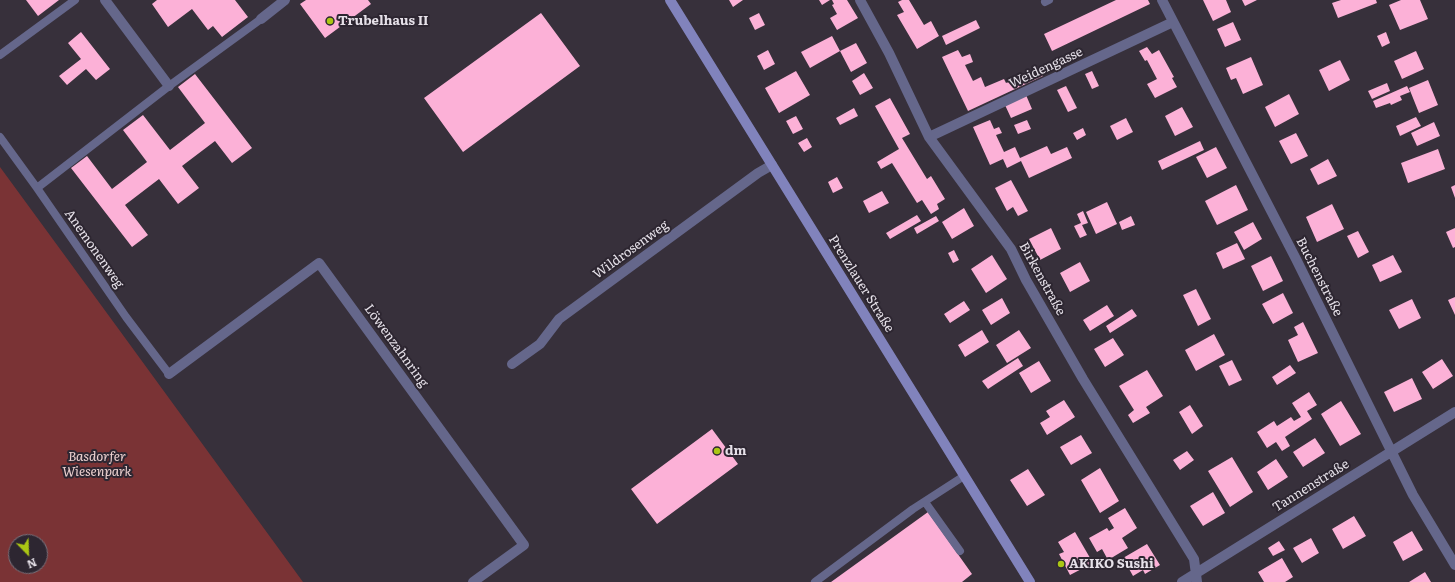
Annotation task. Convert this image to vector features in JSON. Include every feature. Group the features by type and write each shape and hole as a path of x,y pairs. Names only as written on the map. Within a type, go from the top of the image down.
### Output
{"main road":[{"name":"Prenzlauer Straße","path":"670,0 1030,582"}],"street":[{"path":"105,0 169,86"},
{"path":"260,19 272,4 286,0"},
{"name":"Birkenstraße","path":"860,0 889,53 929,137 1012,249 1026,280 1084,379 1194,559 1197,577"},
{"name":"Buchenstraße","path":"1162,0 1296,259 1413,495 1455,565"},
{"name":"Weidengasse","path":"929,137 1173,22"},
{"name":"Wildrosenweg","path":"512,364 540,344 559,319 758,173 772,165"},
{"name":"Löwenzahnring","path":"169,374 319,263 524,545 473,582"},
{"name":"Tannenstraße","path":"1182,582 1197,577 1455,412"}],"lane":[{"path":"0,55 75,0"},
{"path":"37,188 169,86 260,19"},
{"name":"Anemonenweg","path":"0,137 126,316 169,374"},
{"path":"815,582 925,502 964,476"},
{"path":"925,502 960,551"}],"green space":[{"name":"Basdorfer Wiesenpark","path":"0,167 303,582 0,582"}],"building":[{"path":"26,0 59,0 38,16"},
{"path":"157,0 235,0 248,17 222,37 213,26 208,30 192,9 168,27 152,4"},
{"name":"Trubelhaus II","path":"306,0 368,0 371,4 325,38 300,4"},
{"path":"729,0 743,0 733,7"},
{"path":"819,0 830,0 822,5"},
{"path":"832,0 847,0 858,18 837,30 830,18 837,14 832,5 834,4"},
{"path":"902,0 909,0 924,25 931,21 939,36 917,49 897,15 904,12 898,2"},
{"path":"1116,0 1148,0 1150,4 1052,51 1044,34"},
{"path":"1203,0 1226,0 1231,12 1213,21"},
{"path":"1242,0 1257,0 1245,6"},
{"path":"1341,0 1376,0 1377,3 1338,18 1332,3"},
{"path":"1401,0 1420,0 1428,19 1400,30 1389,5"},
{"path":"541,13 580,66 463,152 424,98"},
{"path":"759,13 765,25 755,30 749,18"},
{"path":"976,20 980,28 946,45 942,36"},
{"path":"1233,22 1241,40 1225,47 1217,29"},
{"path":"81,32 110,69 96,80 86,69 67,85 59,76 81,59 68,43"},
{"path":"1386,32 1390,43 1382,47 1377,36"},
{"path":"832,36 840,51 810,68 801,52"},
{"path":"856,43 867,63 851,72 840,51"},
{"path":"1147,47 1152,54 1159,50 1174,77 1172,78 1177,87 1155,98 1147,84 1157,79 1147,60 1145,61 1139,51"},
{"path":"768,50 775,64 764,70 757,56"},
{"path":"958,50 962,57 970,54 973,62 965,65 973,81 981,77 985,87 1004,79 1006,83 1039,67 1043,76 968,111 942,57"},
{"path":"1416,51 1424,69 1402,79 1394,61"},
{"path":"1251,57 1263,85 1243,94 1236,78 1231,80 1226,68"},
{"path":"1340,60 1350,80 1329,91 1319,70"},
{"path":"796,71 810,95 779,113 765,88"},
{"path":"1092,71 1099,86 1092,89 1085,74"},
{"path":"864,73 873,88 860,95 852,81"},
{"path":"195,74 252,148 232,163 215,141 182,166 199,188 178,204 159,179 125,205 148,235 132,247 71,168 87,156 112,189 147,162 123,130 143,115 170,150 205,123 178,87"},
{"path":"1428,80 1438,105 1419,113 1409,88"},
{"path":"1387,83 1390,91 1372,99 1368,91"},
{"path":"1066,86 1077,108 1068,112 1057,90"},
{"path":"1407,86 1410,92 1400,96 1402,100 1391,105 1390,103 1376,108 1373,101"},
{"path":"1289,94 1299,114 1275,127 1265,107"},
{"path":"1026,95 1032,109 1011,118 1005,105"},
{"path":"890,98 910,134 902,138 927,179 931,176 945,199 937,204 939,209 931,214 922,200 917,203 892,163 881,169 877,162 899,149 875,106"},
{"path":"1182,107 1193,127 1175,136 1165,116"},
{"path":"854,108 858,116 840,125 836,118"},
{"path":"796,116 803,129 793,134 786,121"},
{"path":"1416,117 1421,126 1400,136 1396,126"},
{"path":"1126,118 1133,132 1117,140 1110,126"},
{"path":"990,120 994,129 999,127 1002,133 996,135 1004,152 1015,147 1020,158 1047,146 1051,154 1067,147 1072,158 1029,178 1021,161 1007,168 1003,159 990,165 973,127"},
{"path":"1027,120 1031,129 1018,134 1014,125"},
{"path":"1434,122 1440,136 1417,146 1411,133"},
{"path":"1083,128 1086,135 1077,140 1073,133"},
{"path":"1296,133 1308,156 1291,164 1279,141"},
{"path":"807,138 812,147 804,152 798,143"},
{"path":"1200,141 1204,150 1162,170 1158,161"},
{"path":"1216,147 1227,168 1207,178 1196,157"},
{"path":"1438,149 1445,169 1408,183 1401,163"},
{"path":"1328,159 1337,176 1318,185 1310,169"},
{"path":"837,177 843,188 833,193 828,182"},
{"path":"1011,180 1028,211 1018,216 1013,207 1007,211 995,188"},
{"path":"1236,185 1248,210 1217,225 1205,201"},
{"path":"1455,185 1455,198 1451,187"},
{"path":"882,191 889,203 869,213 863,201"},
{"path":"1107,202 1117,224 1096,234 1086,212"},
{"path":"1332,204 1344,229 1317,242 1306,217"},
{"path":"964,208 974,226 952,239 942,222"},
{"path":"1083,211 1088,223 1082,225 1087,235 1080,238 1074,226 1081,223 1077,214"},
{"path":"917,215 921,221 890,239 886,233"},
{"path":"936,216 939,221 917,234 914,228"},
{"path":"1131,216 1135,225 1122,230 1119,222"},
{"path":"1253,222 1262,239 1244,250 1234,232"},
{"path":"1051,228 1061,249 1040,260 1029,239"},
{"path":"1455,228 1455,247 1453,248 1446,232"},
{"path":"1358,231 1369,252 1358,258 1347,236"},
{"path":"1237,243 1245,259 1223,269 1216,253"},
{"path":"954,250 959,260 953,263 948,253"},
{"path":"992,255 1007,279 986,293 971,269"},
{"path":"1393,255 1402,272 1380,282 1372,265"},
{"path":"1271,256 1283,281 1263,291 1251,266"},
{"path":"1080,262 1090,281 1070,292 1060,273"},
{"path":"1196,289 1211,319 1198,326 1183,295"},
{"path":"1283,293 1293,313 1273,324 1262,304"},
{"path":"1455,297 1455,315 1448,300"},
{"path":"1002,298 1010,313 991,325 982,310"},
{"path":"1412,299 1421,318 1399,329 1389,310"},
{"path":"964,301 970,310 950,323 944,314"},
{"path":"1107,305 1114,316 1090,331 1083,320"},
{"path":"1132,309 1137,316 1110,333 1106,326"},
{"path":"1303,322 1318,353 1298,362 1288,340 1298,335 1294,327"},
{"path":"982,330 989,342 965,357 958,345"},
{"path":"1019,330 1031,348 1007,363 996,345"},
{"path":"1214,334 1225,355 1196,371 1185,350"},
{"path":"1113,338 1124,355 1105,367 1094,349"},
{"path":"1018,358 1023,366 988,389 982,381"},
{"path":"1442,359 1453,376 1433,389 1422,372"},
{"path":"1232,360 1242,380 1229,386 1219,366"},
{"path":"1039,361 1051,381 1031,393 1019,373"},
{"path":"1290,365 1296,373 1277,385 1272,377"},
{"path":"1147,370 1163,396 1146,407 1150,413 1133,423 1128,415 1134,410 1119,386"},
{"path":"1412,378 1422,399 1394,412 1384,392"},
{"path":"1309,392 1317,405 1307,411 1312,419 1285,437 1290,446 1282,451 1276,442 1267,448 1257,432 1274,421 1277,426 1291,417 1294,421 1301,417 1292,403"},
{"path":"1064,400 1075,417 1047,435 1040,423 1050,417 1046,411"},
{"path":"1341,401 1361,434 1340,446 1321,414"},
{"path":"1190,405 1203,426 1192,434 1179,412"},
{"path":"712,429 738,464 657,524 631,489"},
{"path":"1081,435 1092,453 1071,465 1060,447"},
{"path":"1315,438 1325,453 1303,467 1293,452"},
{"path":"1187,451 1194,460 1180,470 1173,460"},
{"path":"1232,457 1253,492 1230,507 1208,471"},
{"path":"1276,459 1288,477 1268,490 1257,472"},
{"path":"1100,468 1119,501 1100,513 1081,480"},
{"path":"1028,469 1045,495 1027,506 1010,480"},
{"path":"1213,492 1225,513 1203,526 1190,506"},
{"path":"1125,508 1137,528 1122,538 1128,548 1108,560 1102,549 1097,552 1089,538 1107,528 1109,531 1114,528 1108,518"},
{"path":"928,512 972,574 962,582 831,582"},
{"path":"1354,516 1366,536 1343,549 1332,529"},
{"path":"1412,531 1423,550 1403,561 1393,542"},
{"path":"1075,532 1093,563 1070,575 1059,554 1064,552 1058,542"},
{"path":"1311,538 1319,553 1302,563 1293,548"},
{"path":"1279,541 1285,550 1273,556 1268,548"},
{"path":"1147,544 1160,565 1145,574 1143,570 1133,576 1123,558"},
{"path":"1282,558 1293,577 1285,582 1264,582 1258,572"},
{"path":"1425,572 1431,582 1409,582"}],"place":[{"name":"Trubelhaus II","path":"330,21"},
{"name":"dm","path":"717,451"},
{"name":"AKIKO Sushi","path":"1061,564"}]}
